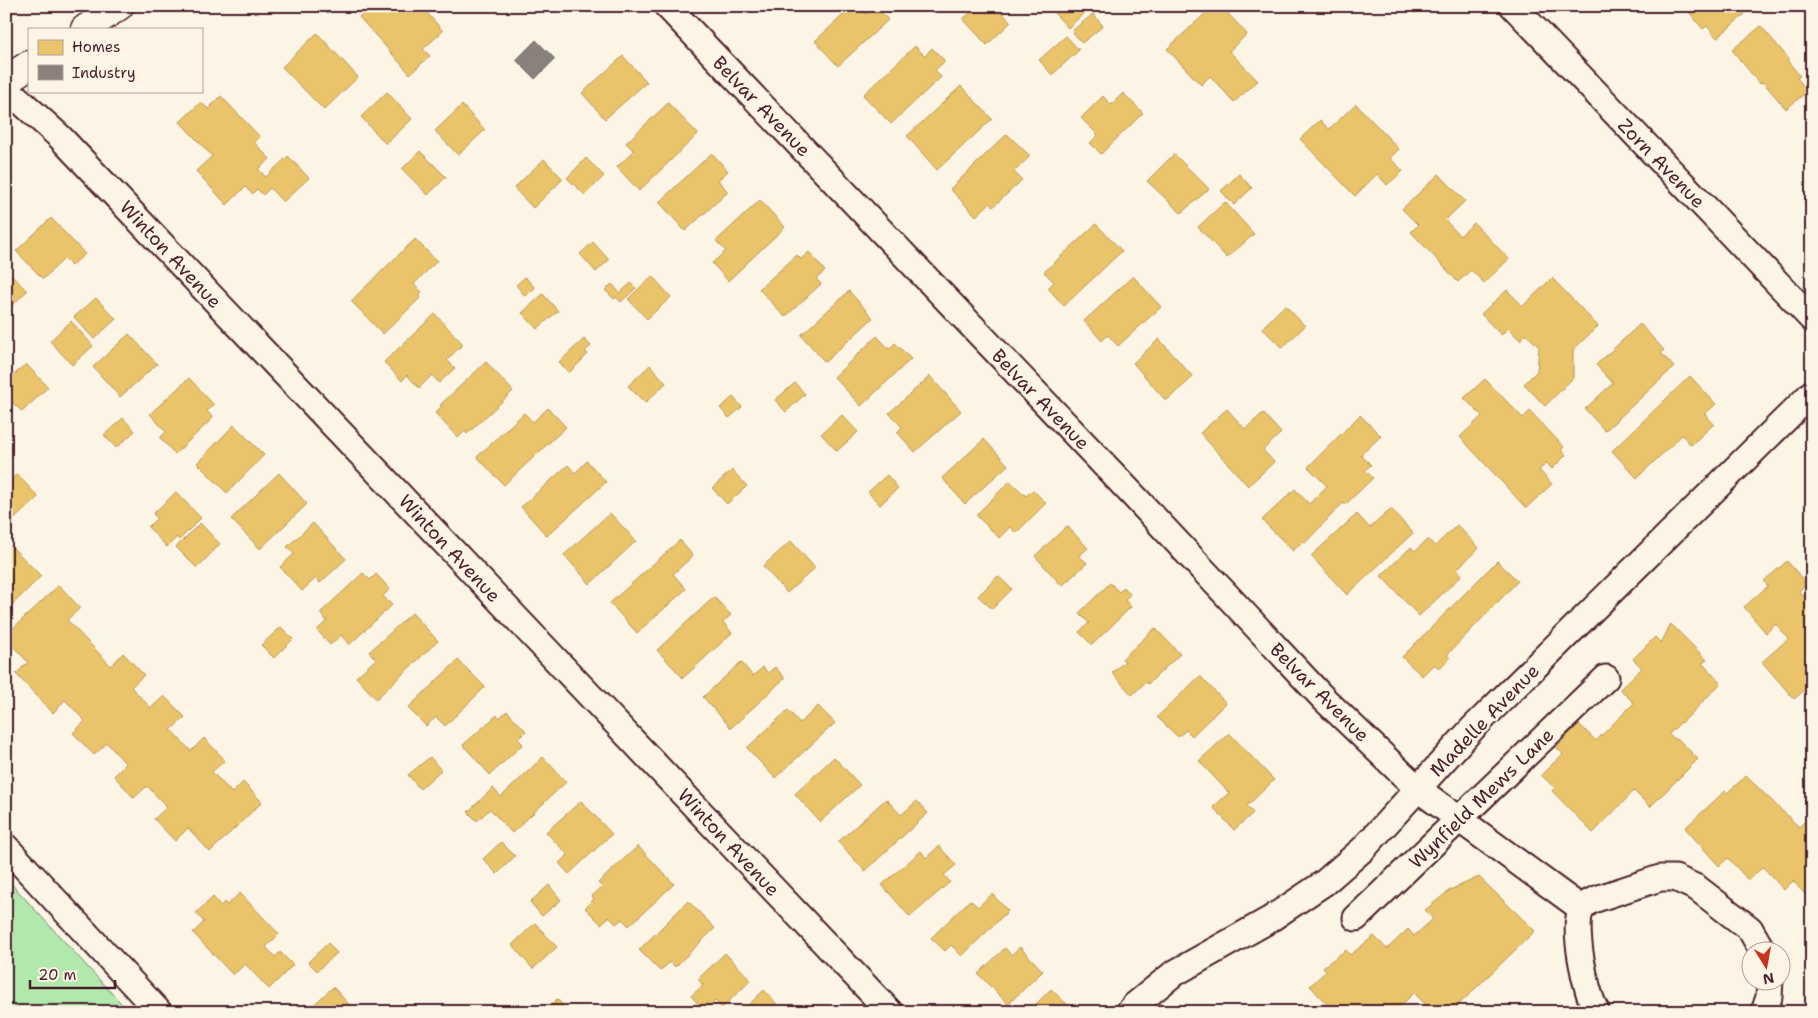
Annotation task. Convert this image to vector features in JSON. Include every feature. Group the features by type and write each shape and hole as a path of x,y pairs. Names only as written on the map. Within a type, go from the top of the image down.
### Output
{"main road":[{"path":"86,28 119,6"},
{"path":"6,80 28,66"}],"street":[{"name":"Belvar Avenue","path":"667,6 1324,699 1418,789 1582,909"},
{"name":"Zorn Avenue","path":"1514,6 1812,319"},
{"name":"Winton Avenue","path":"6,88 60,137 890,1012"},
{"name":"Madelle Avenue","path":"1129,1012 1173,974 1269,920 1324,883 1363,849 1472,729 1812,393"},
{"name":"Wynfield Mews Lane","path":"1356,918 1606,678"},
{"path":"6,847 159,1012"},
{"path":"1597,1012 1591,998 1581,960 1579,936 1579,919 1582,909 1591,901 1660,878 1675,878 1697,888 1750,929 1756,940"},
{"path":"1764,1012 1769,990"}],"green space":[{"path":"6,878 129,1012 6,1012"}],"building: Homes":[{"path":"371,6 421,6 443,31 423,49 430,56 410,74 359,17"},
{"path":"853,6 860,6 866,14 876,6 888,20 838,66 815,41"},
{"path":"978,6 996,6 1011,22 987,45 963,19"},
{"path":"1048,6 1101,6 1095,12 1091,7 1068,28"},
{"path":"1684,6 1739,6 1745,14 1717,38 1707,26 1703,29"},
{"path":"1222,7 1247,34 1229,51 1258,81 1234,102 1210,76 1201,85 1167,49 1210,9 1215,14"},
{"path":"1093,14 1103,26 1082,43 1072,31"},
{"path":"1761,26 1789,59 1787,60 1800,76 1797,78 1808,91 1786,109 1763,82 1760,84 1732,50"},
{"path":"317,33 358,77 324,110 282,67"},
{"path":"1066,36 1079,50 1052,75 1039,60"},
{"path":"915,46 925,56 932,48 945,61 935,70 941,77 891,124 863,95"},
{"path":"623,56 647,82 605,119 582,93"},
{"path":"961,86 992,119 937,170 907,136"},
{"path":"387,92 412,119 386,144 361,117"},
{"path":"1123,93 1143,113 1101,154 1090,143 1098,135 1081,118 1103,96 1111,105"},
{"path":"221,96 260,137 254,142 270,159 258,169 266,177 288,156 309,178 283,202 270,188 263,195 257,189 252,194 245,187 227,205 196,171 212,156 180,122 201,102 208,109"},
{"path":"668,103 698,134 639,191 617,167 634,151 626,143"},
{"path":"1356,104 1399,149 1390,158 1403,171 1387,185 1377,174 1355,196 1300,139 1320,120 1329,129"},
{"path":"462,105 485,130 458,155 435,131"},
{"path":"1007,134 1030,156 1014,172 1022,180 993,207 990,203 976,216 950,189"},
{"path":"420,151 446,177 428,195 402,169"},
{"path":"712,153 728,171 718,180 728,192 685,231 659,202"},
{"path":"1174,154 1209,189 1181,213 1147,181"},
{"path":"586,158 604,176 585,195 567,178"},
{"path":"544,159 563,179 533,208 514,188"},
{"path":"1239,174 1252,188 1234,205 1221,191"},
{"path":"1439,174 1465,201 1445,220 1460,236 1474,223 1509,259 1484,283 1471,270 1458,282 1411,232 1418,225 1402,209"},
{"path":"760,200 785,227 728,281 712,263 726,251 716,241"},
{"path":"1225,202 1254,234 1227,258 1198,227"},
{"path":"51,218 85,254 71,266 64,259 43,279 16,251"},
{"path":"1096,224 1122,251 1064,306 1048,288 1054,282 1044,272"},
{"path":"415,239 437,261 414,284 422,292 419,295 421,297 383,334 351,301"},
{"path":"593,242 609,260 596,272 580,254"},
{"path":"809,252 825,271 816,279 821,284 785,317 759,289 797,255 801,259"},
{"path":"6,269 27,291 6,311"},
{"path":"652,276 671,297 647,319 628,299"},
{"path":"1133,276 1161,307 1118,346 1108,335 1102,341 1084,321"},
{"path":"525,277 535,288 525,296 516,285"},
{"path":"1552,278 1598,326 1573,350 1573,378 1545,406 1524,384 1537,371 1539,347 1526,334 1520,340 1508,328 1501,335 1481,314 1507,290 1523,306"},
{"path":"631,283 636,288 621,302 616,297 614,299 605,290 612,284 620,293"},
{"path":"849,291 873,318 825,362 801,335"},
{"path":"543,294 558,311 537,329 522,313"},
{"path":"96,298 116,319 94,339 74,317"},
{"path":"1285,305 1305,326 1282,348 1262,328"},
{"path":"435,314 463,344 447,360 455,368 439,383 432,375 419,388 407,375 402,381 384,362"},
{"path":"71,321 93,346 72,365 50,341"},
{"path":"1640,324 1664,350 1661,353 1674,367 1605,431 1585,409 1613,383 1596,365"},
{"path":"129,334 157,364 120,397 93,367"},
{"path":"877,336 889,349 895,343 911,359 861,406 834,377"},
{"path":"584,339 591,346 585,351 588,354 569,373 559,362"},
{"path":"1159,339 1193,377 1166,401 1133,363"},
{"path":"486,362 513,391 467,434 465,431 458,438 435,413 442,406 440,405"},
{"path":"26,364 48,387 22,412 6,396 6,382"},
{"path":"650,365 666,383 645,403 628,386"},
{"path":"930,376 961,411 915,452 897,432 902,427 889,413"},
{"path":"1690,376 1716,404 1705,414 1714,424 1691,445 1682,435 1637,478 1612,451"},
{"path":"189,378 214,405 207,411 213,418 175,454 160,438 166,432 150,414"},
{"path":"1485,379 1523,418 1530,411 1564,447 1561,450 1566,455 1552,469 1547,463 1539,470 1552,484 1526,508 1460,437 1482,416 1464,398"},
{"path":"795,383 805,394 786,412 775,400"},
{"path":"733,397 742,407 729,418 720,408"},
{"path":"548,408 566,427 504,485 477,457 524,413 533,422"},
{"path":"1227,409 1245,429 1263,413 1281,433 1263,450 1274,462 1248,486 1200,433"},
{"path":"842,415 858,432 837,451 821,434"},
{"path":"1360,415 1381,436 1361,455 1371,465 1365,470 1373,478 1345,505 1343,503 1305,543 1303,541 1293,551 1262,520 1295,489 1309,504 1327,486 1308,467"},
{"path":"123,418 135,431 116,448 104,435"},
{"path":"234,425 264,455 227,493 197,463"},
{"path":"984,439 1008,465 965,504 942,478"},
{"path":"587,461 606,482 547,536 521,507 568,465 575,473"},
{"path":"732,470 747,486 727,504 712,488"},
{"path":"279,473 307,504 260,549 231,519"},
{"path":"17,474 38,497 9,524 6,522 6,484"},
{"path":"887,475 898,488 880,505 868,492"},
{"path":"1010,481 1026,496 1033,490 1046,503 1016,533 1010,527 999,538 976,515"},
{"path":"176,492 201,518 179,540 177,537 167,547 148,527 157,518 153,514"},
{"path":"1391,509 1413,533 1347,595 1311,556 1357,514 1370,528"},
{"path":"610,513 636,541 590,584 564,555"},
{"path":"200,523 220,544 197,568 176,547"},
{"path":"313,523 346,559 320,583 316,578 302,591 280,567 294,554 287,547"},
{"path":"1457,525 1479,548 1457,569 1462,575 1419,616 1381,576 1411,547 1415,551 1428,539 1435,546"},
{"path":"1067,526 1088,548 1079,556 1087,563 1062,586 1035,556"},
{"path":"680,540 693,556 673,574 686,589 637,633 610,603"},
{"path":"791,541 815,568 787,593 763,566"},
{"path":"10,545 41,576 6,611 6,548"},
{"path":"1497,561 1518,581 1447,655 1450,658 1440,669 1434,664 1422,676 1402,657"},
{"path":"1787,561 1807,584 1799,591 1812,604 1812,684 1794,699 1762,662 1788,639 1776,624 1766,633 1744,607 1768,586 1764,581"},
{"path":"363,573 370,580 376,574 390,589 383,596 392,605 349,645 341,635 330,645 317,630 327,621 320,613"},
{"path":"998,576 1012,589 992,609 978,596"},
{"path":"1110,583 1119,592 1124,587 1130,594 1125,600 1131,607 1092,645 1079,632 1089,623 1079,613"},
{"path":"59,585 80,608 67,620 111,666 123,653 144,675 131,687 151,708 164,696 185,717 171,730 191,751 204,738 225,760 212,772 232,793 243,782 262,802 210,852 188,828 175,841 154,819 167,807 147,786 134,798 114,776 126,764 107,743 94,755 73,733 85,721 65,700 53,713 16,674 28,662 6,639 6,635"},
{"path":"714,597 731,615 723,622 732,633 683,678 657,650"},
{"path":"412,613 438,641 376,699 356,677 376,659 369,652"},
{"path":"1671,624 1707,660 1702,663 1721,683 1669,734 1676,740 1678,739 1698,759 1650,807 1634,791 1593,833 1552,791 1555,788 1541,775 1563,754 1556,747 1579,724 1596,741 1634,703 1620,689 1642,668 1633,659 1655,637 1661,643"},
{"path":"281,627 293,639 274,658 261,645"},
{"path":"1155,628 1180,654 1148,684 1146,682 1132,695 1112,673 1125,661 1122,659"},
{"path":"458,660 485,687 445,726 436,717 426,726 408,708"},
{"path":"741,662 753,676 763,667 768,673 775,667 785,678 731,728 703,697"},
{"path":"1200,676 1226,703 1192,736 1186,730 1178,737 1157,717"},
{"path":"818,706 835,723 775,778 747,748 788,710 800,723"},
{"path":"507,711 526,731 518,739 523,744 490,775 463,745 497,715 499,718"},
{"path":"1229,733 1274,780 1247,806 1253,813 1234,830 1213,807 1229,793 1199,761"},
{"path":"430,757 441,770 420,789 408,775"},
{"path":"543,757 566,782 512,833 490,809 477,821 468,812 493,788 501,797"},
{"path":"834,757 860,785 820,822 795,794"},
{"path":"1746,776 1799,827 1812,814 1812,902 1793,881 1784,890 1763,867 1748,880 1728,858 1719,866 1685,828 1725,791 1727,793"},
{"path":"886,799 901,815 917,801 928,813 865,871 838,842"},
{"path":"581,801 612,834 569,874 559,863 568,855 546,832"},
{"path":"501,842 515,856 497,874 483,859"},
{"path":"638,846 674,884 629,926 622,919 616,924 609,917 601,924 585,908 594,899 592,896 602,887 598,883"},
{"path":"939,846 956,865 944,875 950,882 910,917 882,885 921,851 926,858"},
{"path":"1479,877 1535,931 1451,1012 1433,1012 1414,993 1394,1012 1334,1012 1310,986 1326,971 1323,967 1346,950 1350,955 1374,936 1387,949 1408,929 1414,936 1433,919 1425,910 1450,890"},
{"path":"549,885 561,900 542,916 530,902"},
{"path":"240,893 279,934 266,947 275,957 280,952 293,965 269,989 245,964 233,975 193,933 204,922 196,913 213,897 221,906 224,902 227,905"},
{"path":"992,894 1008,911 962,956 951,945 945,951 931,938 970,900 978,907"},
{"path":"688,901 715,928 675,967 670,962 660,971 639,950"},
{"path":"535,923 557,947 533,969 512,945"},
{"path":"328,943 337,953 317,971 308,962"},
{"path":"1020,947 1043,971 1008,1004 978,974 1005,948 1011,955"},
{"path":"725,953 751,980 722,1008 715,1001 705,1011 691,996 703,985 698,979"},
{"path":"333,987 356,1012 306,1012"},
{"path":"1051,989 1075,1012 1028,1012"},
{"path":"764,990 784,1012 741,1012"},
{"path":"557,999 569,1012 543,1012"},
{"path":"641,1005 647,1012 634,1012"}],"building: Industry":[{"path":"536,40 555,59 535,79 516,60"}]}
